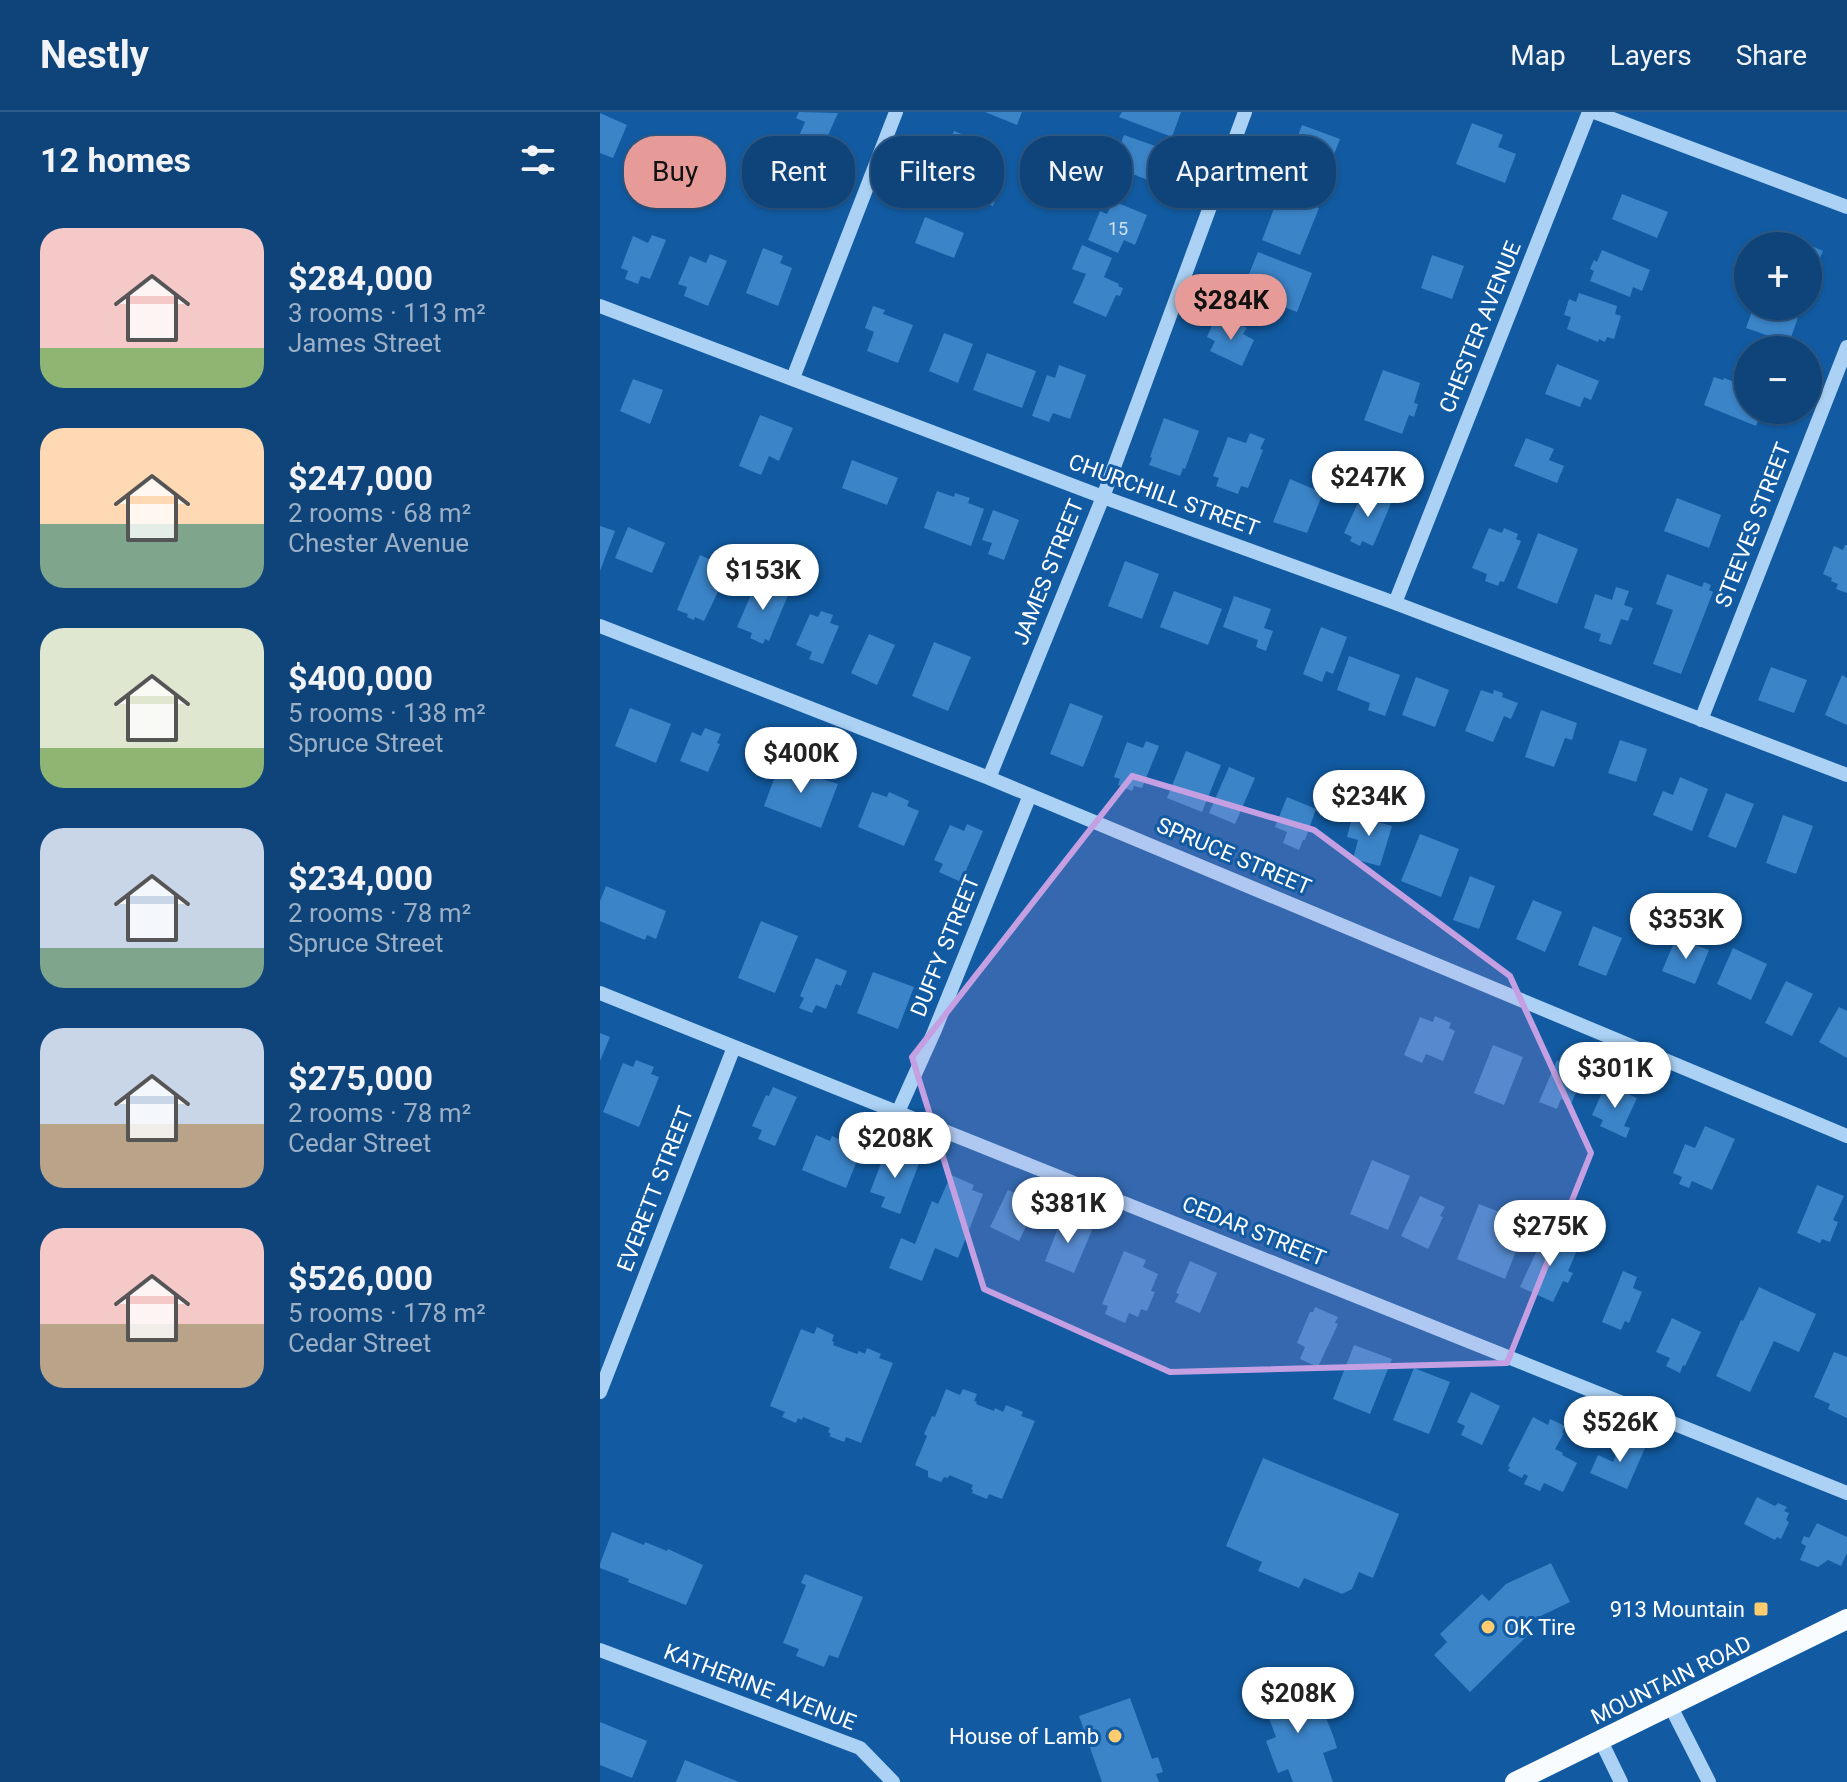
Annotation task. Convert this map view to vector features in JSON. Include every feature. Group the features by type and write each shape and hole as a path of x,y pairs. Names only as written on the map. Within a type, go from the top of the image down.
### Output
{"main road":[{"name":"MOUNTAIN ROAD","path":"1515,1782 1847,1619"}],"street":[{"path":"793,378 896,112"},
{"name":"JAMES STREET","path":"989,778 1103,497 1245,112"},
{"path":"1592,112 1847,207"},
{"name":"CHESTER AVENUE","path":"1395,603 1592,112"},
{"name":"CHURCHILL STREET","path":"600,306 1847,775"},
{"name":"STEEVES STREET","path":"1701,720 1847,347"},
{"name":"SPRUCE STREET","path":"600,626 989,778 1847,1136"},
{"name":"DUFFY STREET","path":"898,1112 934,1032 1030,795"},
{"name":"CEDAR STREET","path":"600,993 1847,1493"},
{"name":"EVERETT STREET","path":"600,1392 734,1047"},
{"name":"KATHERINE AVENUE","path":"600,1650 860,1748 893,1782"},
{"path":"1671,1707 1709,1782"},
{"path":"1601,1741 1621,1782"}],"highlighted area":[{"path":"1132,776 1314,830 1510,976 1591,1153 1507,1363 1170,1372 984,1289 912,1057"}],"building":[{"path":"799,112 838,113 828,136 799,136 805,122 796,118"},
{"path":"985,112 1022,112 1017,125"},
{"path":"1122,112 1181,112 1172,136 1119,117"},
{"path":"600,113 627,125 613,158 600,153"},
{"path":"1472,123 1503,135 1498,147 1516,154 1505,183 1456,164"},
{"path":"1302,125 1332,136 1298,136"},
{"path":"1132,138 1148,143 1148,180 1132,174"},
{"path":"1622,194 1668,212 1657,238 1612,219"},
{"path":"1110,208 1130,208 1147,215 1135,245 1124,240 1118,253 1088,240 1100,211 1107,214"},
{"path":"1274,208 1319,208 1300,255 1262,240"},
{"path":"925,217 964,233 954,258 915,243"},
{"path":"652,235 666,240 650,279 641,276 638,284 625,279 628,271 621,268 633,236 648,243"},
{"path":"1082,245 1112,258 1104,277 1123,288 1120,296 1116,295 1106,317 1073,303 1086,274 1072,269"},
{"path":"763,248 783,256 780,263 792,268 778,306 746,293"},
{"path":"1602,250 1650,270 1642,291 1633,287 1630,297 1590,281 1594,271 1590,269"},
{"path":"1258,252 1312,273 1297,312 1242,291"},
{"path":"710,254 727,261 708,306 684,296 687,287 678,284 690,256 706,263"},
{"path":"1432,255 1464,266 1452,299 1421,288"},
{"path":"1579,293 1617,306 1615,314 1621,316 1614,339 1607,337 1605,342 1599,339 1598,342 1567,329 1571,317 1564,315 1569,299 1576,302"},
{"path":"873,306 885,310 883,314 913,325 898,363 867,351 874,332 865,328"},
{"path":"1226,318 1247,328 1243,334 1254,340 1242,366 1210,351 1215,341 1207,337 1213,323 1223,327"},
{"path":"1749,320 1797,320 1791,336 1769,336 1746,328"},
{"path":"944,333 973,344 958,383 929,371"},
{"path":"987,353 1036,371 1022,408 973,390"},
{"path":"1557,364 1599,381 1591,400 1584,397 1580,407 1545,394"},
{"path":"1059,365 1086,375 1070,419 1053,413 1049,422 1032,416 1047,375 1055,378"},
{"path":"1383,370 1420,383 1414,403 1418,404 1414,417 1409,415 1402,434 1364,420"},
{"path":"1714,377 1734,382 1734,417 1704,405"},
{"path":"633,379 663,390 650,424 620,411"},
{"path":"760,415 793,428 779,461 769,456 761,475 739,466"},
{"path":"1164,418 1199,431 1180,476 1149,465"},
{"path":"1250,433 1265,439 1248,488 1241,486 1238,494 1216,486 1219,478 1213,476 1228,437 1246,443"},
{"path":"1526,438 1554,449 1549,460 1564,466 1557,483 1514,466"},
{"path":"852,460 898,478 887,505 842,488"},
{"path":"1290,479 1323,493 1307,533 1273,522"},
{"path":"1364,490 1392,501 1373,546 1362,541 1360,546 1350,541 1352,537 1344,533"},
{"path":"937,491 970,498 968,503 984,509 971,546 924,528"},
{"path":"1677,498 1721,515 1709,548 1664,531"},
{"path":"993,510 1019,520 1004,560 988,554 992,543 982,540"},
{"path":"600,526 615,531 600,571"},
{"path":"628,527 665,543 652,573 615,558"},
{"path":"1489,528 1502,533 1504,528 1518,534 1516,539 1521,541 1504,582 1500,581 1498,586 1485,581 1487,574 1472,568"},
{"path":"1538,533 1578,549 1557,604 1517,588"},
{"path":"1845,545 1847,593 1836,589 1838,584 1823,574 1834,546 1843,550"},
{"path":"700,555 720,564 715,575 724,579 704,621 695,617 694,620 677,610"},
{"path":"1125,561 1159,574 1142,619 1108,606"},
{"path":"1667,574 1702,587 1704,582 1711,585 1709,590 1713,592 1681,674 1653,664 1673,610 1656,604"},
{"path":"757,581 788,595 769,641 765,639 763,644 750,638 752,633 737,627"},
{"path":"1616,587 1629,591 1624,605 1633,608 1628,621 1621,619 1611,645 1599,641 1601,634 1584,628 1595,594 1612,600"},
{"path":"1174,591 1222,609 1208,645 1160,627"},
{"path":"1234,596 1271,609 1264,628 1273,631 1266,651 1256,647 1258,640 1223,627"},
{"path":"821,611 833,615 830,623 839,626 823,664 809,659 812,652 796,645 810,614 818,617"},
{"path":"1321,627 1347,637 1333,674 1326,671 1322,682 1303,674"},
{"path":"869,634 895,645 877,685 851,673"},
{"path":"934,642 971,657 948,711 912,696"},
{"path":"1349,656 1400,675 1385,716 1368,710 1370,703 1337,690"},
{"path":"1771,667 1807,680 1794,713 1758,700"},
{"path":"1842,675 1847,678 1847,725 1825,715"},
{"path":"1416,677 1449,690 1435,727 1402,715"},
{"path":"1481,690 1503,693 1502,697 1518,703 1511,719 1504,716 1493,742 1465,731"},
{"path":"1070,703 1103,716 1083,767 1050,754"},
{"path":"630,708 671,724 656,763 615,746"},
{"path":"1541,710 1577,723 1572,740 1565,738 1554,767 1525,757"},
{"path":"705,728 721,734 708,772 680,761 692,732 701,736"},
{"path":"1620,740 1647,749 1636,782 1608,773"},
{"path":"1146,741 1159,746 1142,788 1134,786 1132,791 1118,785 1120,779 1114,777 1127,742 1143,748"},
{"path":"1186,751 1221,765 1202,812 1167,798"},
{"path":"780,763 799,770 801,767 820,775 819,778 838,784 821,828 764,806"},
{"path":"1229,767 1255,778 1235,824 1209,813"},
{"path":"1680,777 1708,789 1692,831 1653,815 1663,791 1673,795"},
{"path":"872,792 887,797 889,792 909,801 907,806 919,811 904,846 858,827"},
{"path":"1726,793 1754,804 1736,848 1708,837"},
{"path":"1287,797 1316,809 1299,850 1283,843 1287,832 1275,827"},
{"path":"1359,809 1370,812 1368,819 1392,826 1380,866 1353,859 1358,840 1347,837 1353,814 1357,815"},
{"path":"1783,815 1813,826 1796,874 1766,863"},
{"path":"967,824 983,831 961,882 939,872 943,864 934,860 950,825 964,831"},
{"path":"1420,834 1459,849 1441,897 1401,881"},
{"path":"1470,876 1495,886 1479,929 1453,920"},
{"path":"606,886 666,911 656,939 647,935 645,940 600,921 600,901"},
{"path":"1533,900 1562,912 1545,952 1516,939"},
{"path":"761,921 798,936 775,993 738,978"},
{"path":"1593,926 1622,938 1606,976 1578,965"},
{"path":"1676,938 1709,950 1695,984 1662,971"},
{"path":"1733,948 1767,964 1751,1000 1717,984"},
{"path":"816,958 847,971 841,986 836,984 826,1009 816,1005 812,1013 799,1008 804,998 800,996"},
{"path":"873,972 914,987 898,1029 857,1013"},
{"path":"1786,981 1813,994 1792,1036 1765,1023"},
{"path":"1839,1007 1847,1011 1847,1058 1819,1042"},
{"path":"1435,1016 1451,1023 1449,1028 1455,1031 1443,1061 1426,1054 1422,1063 1404,1055 1420,1017 1433,1022"},
{"path":"600,1033 610,1037 600,1061"},
{"path":"1493,1045 1523,1057 1504,1105 1474,1093"},
{"path":"1562,1054 1574,1060 1571,1066 1585,1071 1571,1104 1561,1099 1557,1109 1539,1102"},
{"path":"636,1060 654,1067 651,1074 659,1077 639,1127 603,1112 623,1063 633,1067"},
{"path":"1606,1084 1637,1098 1624,1126 1630,1128 1626,1138 1600,1126 1603,1120 1592,1115"},
{"path":"773,1087 797,1097 775,1146 758,1139 762,1130 752,1126"},
{"path":"1705,1126 1735,1139 1712,1190 1692,1181 1689,1188 1679,1184 1682,1177 1673,1173 1685,1144 1695,1148"},
{"path":"816,1135 830,1141 832,1136 845,1142 843,1146 860,1153 846,1188 802,1170"},
{"path":"906,1152 921,1158 900,1214 881,1207 885,1197 870,1192 885,1153 903,1160"},
{"path":"1372,1160 1410,1176 1388,1230 1350,1214"},
{"path":"951,1175 974,1185 972,1190 983,1194 958,1258 935,1248 922,1281 889,1268 901,1238 915,1244 932,1201 938,1204"},
{"path":"1817,1185 1844,1196 1833,1220 1838,1222 1830,1242 1822,1239 1820,1243 1797,1233"},
{"path":"1008,1190 1037,1203 1019,1241 990,1227"},
{"path":"1420,1196 1445,1207 1428,1249 1401,1236"},
{"path":"1479,1204 1527,1223 1505,1279 1457,1259"},
{"path":"1062,1218 1092,1230 1074,1273 1045,1261"},
{"path":"1545,1233 1578,1248 1568,1271 1573,1273 1568,1283 1563,1281 1553,1302 1520,1287"},
{"path":"1124,1251 1146,1260 1143,1267 1158,1274 1147,1311 1141,1309 1138,1317 1129,1313 1125,1323 1105,1314 1108,1306 1102,1304"},
{"path":"1190,1261 1217,1273 1200,1313 1175,1302"},
{"path":"1623,1271 1637,1277 1633,1288 1642,1292 1629,1323 1625,1321 1621,1330 1602,1322"},
{"path":"1759,1287 1816,1314 1799,1352 1774,1341 1750,1392 1716,1376"},
{"path":"1315,1307 1338,1317 1335,1323 1338,1324 1318,1367 1300,1359 1305,1347 1297,1343"},
{"path":"1672,1318 1701,1332 1680,1373 1666,1366 1670,1358 1656,1352"},
{"path":"817,1327 834,1335 833,1345 857,1354 859,1351 865,1354 867,1348 881,1354 879,1358 893,1363 861,1443 846,1437 844,1442 829,1436 830,1428 803,1417 802,1420 798,1418 796,1423 782,1417 785,1412 770,1406 801,1329 814,1334"},
{"path":"1354,1345 1392,1359 1370,1414 1333,1399"},
{"path":"1834,1352 1847,1357 1847,1418 1828,1409 1830,1404 1814,1397"},
{"path":"1414,1368 1450,1382 1429,1434 1393,1420"},
{"path":"946,1389 960,1395 963,1389 977,1394 976,1404 1003,1412 1006,1405 1035,1421 1002,1499 989,1494 987,1499 972,1493 973,1485 949,1475 941,1482 928,1477 928,1471 915,1465 927,1436 924,1434 932,1416 935,1417"},
{"path":"1471,1392 1500,1406 1482,1445 1461,1435 1465,1426 1457,1422"},
{"path":"1533,1417 1548,1425 1550,1419 1565,1426 1555,1449 1577,1463 1563,1492 1544,1483 1540,1491 1524,1484 1528,1476 1524,1474 1522,1478 1508,1471"},
{"path":"1623,1438 1645,1448 1627,1489 1590,1473 1598,1455 1613,1462"},
{"path":"1263,1458 1399,1514 1373,1578 1359,1572 1352,1589 1342,1594 1304,1578 1299,1588 1258,1571 1262,1562 1226,1546"},
{"path":"1757,1497 1775,1506 1778,1503 1787,1507 1784,1511 1789,1513 1786,1520 1789,1522 1781,1539 1777,1537 1775,1540 1744,1524"},
{"path":"1817,1523 1847,1537 1847,1553 1841,1566 1828,1560 1818,1567 1800,1560 1806,1546 1801,1543 1804,1536 1809,1538"},
{"path":"612,1532 644,1545 645,1542 668,1549 703,1565 686,1605 600,1568"},
{"name":"OK Tire","path":"1551,1563 1570,1602 1526,1623 1533,1630 1470,1692 1434,1655 1447,1642 1440,1634 1482,1594 1489,1601 1506,1584"},
{"path":"805,1574 863,1597 838,1658 829,1655 824,1667 796,1656 799,1649 783,1643 806,1585 801,1583"},
{"path":"1294,1679 1308,1716 1323,1710 1334,1738 1337,1748 1323,1753 1333,1782 1293,1782 1288,1769 1278,1773 1266,1741 1276,1737 1259,1692"},
{"name":"House of Lamb","path":"1130,1698 1152,1759 1158,1757 1163,1772 1156,1774 1159,1782 1102,1782 1079,1716"},
{"path":"600,1722 647,1741 632,1778 600,1765"},
{"path":"685,1760 739,1782 676,1782"}],"place":[{"name":"913 Mountain","path":"1761,1609"},
{"name":"OK Tire","path":"1488,1627"},
{"name":"House of Lamb","path":"1115,1736"}]}
